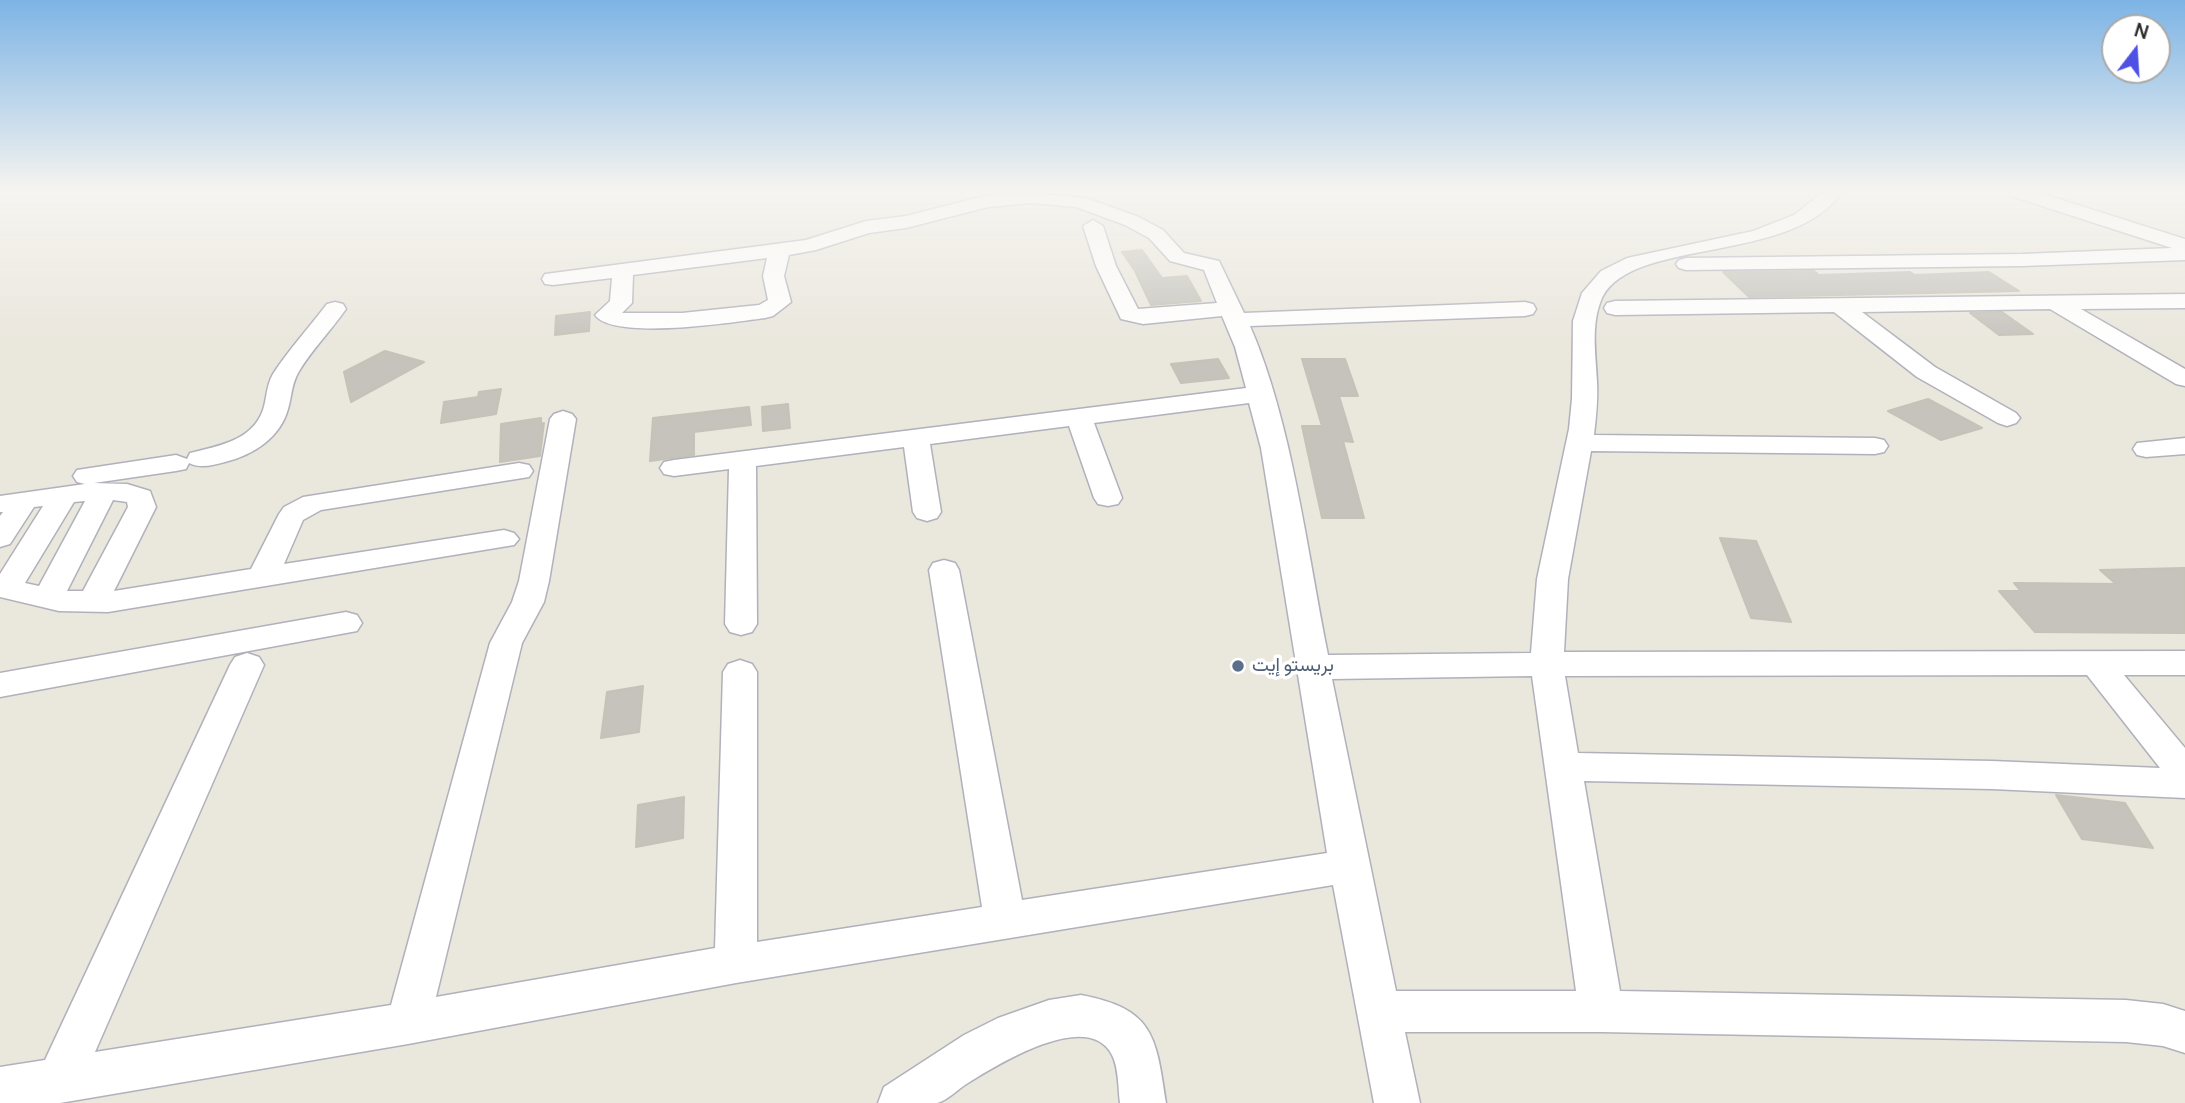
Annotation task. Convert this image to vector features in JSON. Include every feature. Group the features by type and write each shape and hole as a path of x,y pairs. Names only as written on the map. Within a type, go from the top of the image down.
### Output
{"street":[{"path":"553,279 781,251 819,243"},
{"path":"1099,243 1106,266 1129,314 1143,317 1525,309"},
{"path":"1165,243 1177,257 1189,262 1212,265 1234,314 1261,394 1274,448 1349,866 1396,1103"},
{"path":"1601,1011 1548,664 1547,638 1555,576 1580,443 1585,398 1585,312 1589,297 1600,282 1615,271 1634,262 1718,243"},
{"path":"623,271 621,303 606,315 615,320 648,322 765,311 780,302 773,274 775,260 781,251"},
{"path":"1686,264 2022,260 2185,254"},
{"path":"1615,308 2057,305 2185,301"},
{"path":"2057,305 2185,380"},
{"path":"1842,307 1926,372 2007,418"},
{"path":"8,498 229,454 250,443 272,418 280,384 335,309"},
{"path":"674,468 1261,394"},
{"path":"1079,416 1108,498"},
{"path":"408,1023 506,643 532,593 563,419"},
{"path":"915,437 927,512"},
{"path":"1580,443 1875,446"},
{"path":"2146,449 2185,446"},
{"path":"741,624 743,459"},
{"path":"262,579 289,520 294,513 313,502 519,471"},
{"path":"8,498 104,491 134,493 140,496 142,507 92,603"},
{"path":"47,599 104,491"},
{"path":"63,496 3,588 47,599 92,603 128,600 504,539"},
{"path":"0,538 8,498"},
{"path":"944,570 1006,920"},
{"path":"0,685 346,623"},
{"path":"1315,667 2185,663"},
{"path":"59,1081 247,664"},
{"path":"2098,664 2185,774"},
{"path":"736,964 740,672"},
{"path":"1563,767 1992,775 2185,784"},
{"path":"0,1090 408,1023 736,964 1349,866"},
{"path":"1378,1012 1601,1011 2126,1021 2163,1025 2185,1032"},
{"path":"901,1103 987,1044 1043,1023 1071,1018 1105,1020 1125,1035 1135,1056 1143,1103"}],"building":[{"path":"1142,250 1162,278 1187,276 1201,301 1151,305 1135,271 1122,252"},
{"path":"1814,271 1819,275 1989,272 2019,291 1749,297 1723,272"},
{"path":"590,312 589,331 555,335 556,316"},
{"path":"2002,312 2033,334 1999,335 1970,313"},
{"path":"385,351 424,362 351,402 344,372"},
{"path":"1218,359 1229,378 1181,383 1171,364"},
{"path":"1302,359 1345,359 1358,396 1339,396 1353,442 1343,441 1364,518 1322,518 1302,426 1322,426"},
{"path":"501,389 496,414 441,423 444,402 478,397 479,392"},
{"path":"1928,399 1982,428 1941,440 1888,411"},
{"path":"788,404 790,428 763,431 762,407"},
{"path":"749,407 751,425 694,432 694,455 650,461 653,418"},
{"path":"541,418 541,424 544,423 540,456 500,462 501,424"},
{"path":"1720,538 1756,541 1791,622 1751,618"},
{"path":"2185,568 2185,633 2035,632 1999,591 2021,591 2014,583 2116,584 2100,570"},
{"path":"643,686 639,732 601,738 607,692"},
{"path":"2056,795 2125,803 2153,848 2082,839"},
{"path":"684,797 683,838 636,847 638,805"}],"place":[{"name":"بريستو إيت","path":"1238,666"}]}
